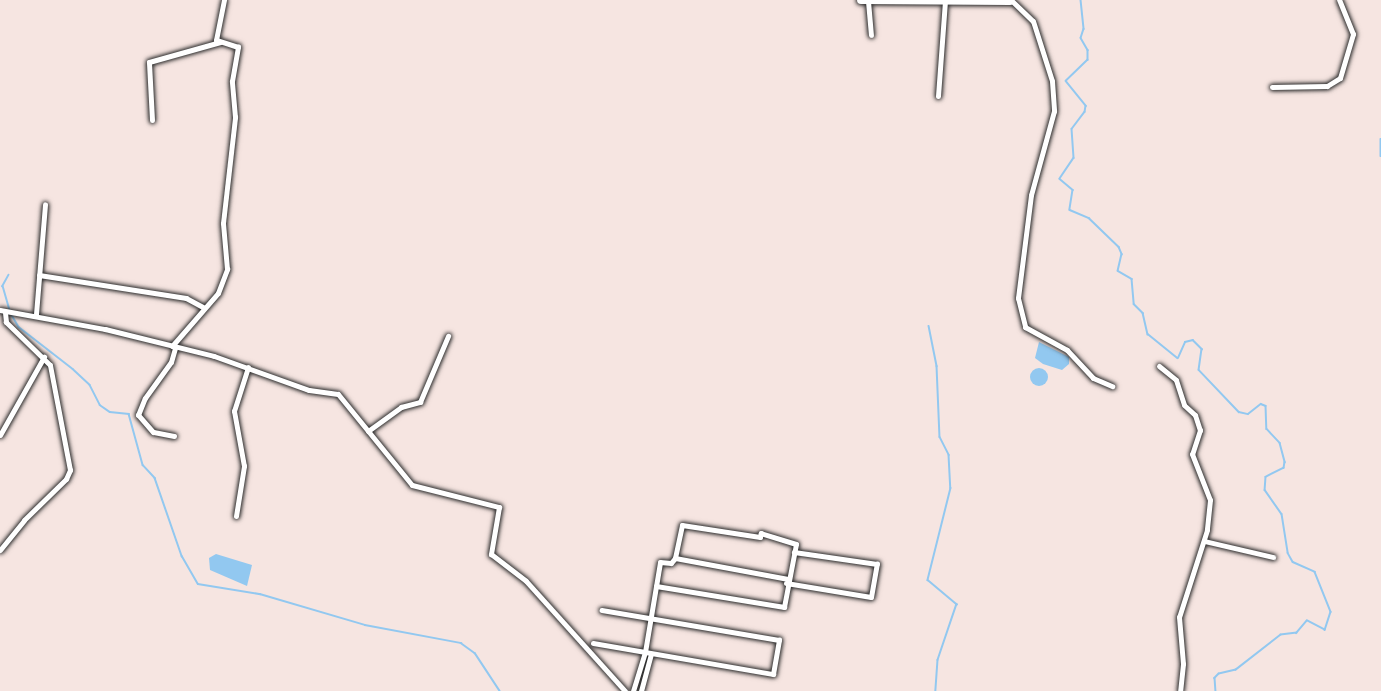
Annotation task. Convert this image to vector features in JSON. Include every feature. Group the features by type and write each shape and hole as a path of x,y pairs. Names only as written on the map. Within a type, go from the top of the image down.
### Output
{"street":[{"path":"174,436 153,432 138,415 145,398 171,362 173,347 203,307 222,287 228,265 222,245 223,223 235,117 232,81 238,47 216,40 224,0"},
{"path":"861,0 1010,1 1033,21 1052,81 1054,111 1031,195 1018,298 1025,327 1067,350 1093,378 1112,386"},
{"path":"1272,87 1327,86 1340,78 1353,34 1339,0"},
{"path":"868,1 871,35"},
{"path":"938,96 945,1"},
{"path":"152,120 149,62 220,42"},
{"path":"36,314 45,204"},
{"path":"39,275 186,298 203,307"},
{"path":"0,550 24,520 66,479 70,470 51,365 6,322 2,311 21,311 69,325 105,329 248,367 309,390 335,393 412,485 500,507 491,554 526,581 625,691"},
{"path":"368,431 401,407 420,402 448,336"},
{"path":"0,435 44,357"},
{"path":"1159,366 1176,380 1177,392 1195,415 1200,430 1192,454 1210,500 1204,541 1179,617 1183,664 1180,691"},
{"path":"236,516 244,466 234,411 248,367"},
{"path":"641,691 648,653 650,619 660,562 671,563 675,558 682,525 760,537 761,533 796,544 787,581 784,607 656,586"},
{"path":"1204,541 1273,557"},
{"path":"675,558 871,597 877,564 794,552"},
{"path":"593,643 772,674 779,640 602,610"},
{"path":"633,691 648,653"}],"water":[{"path":"1039,342 1069,357 1069,364 1062,370 1043,364 1035,358"},
{"path":"1035,368 1043,368 1048,373 1046,384 1035,386 1030,381 1030,373"},
{"path":"216,554 252,565 247,586 210,570 209,558"}],"waterway":[{"path":"1081,0 1084,29 1081,38 1088,50 1088,60 1066,81 1086,106 1085,112 1072,129 1074,158 1060,179 1073,190 1070,210 1089,218 1119,247 1122,254 1118,271 1132,279 1134,304 1143,313 1148,334 1178,358 1185,342 1193,340 1202,349 1199,370 1239,412 1248,414 1261,404 1266,406 1267,429 1280,443 1285,462 1284,468 1266,477 1265,490 1282,514 1288,553 1293,562 1315,572 1331,612 1325,630 1307,621 1297,633 1281,635 1236,670 1219,674 1215,678 1216,691"},
{"path":"1381,139 1381,156"},
{"path":"9,275 3,286 10,311"},
{"path":"12,315 19,327 90,385 100,405 110,412 129,414 143,465 155,478 182,556 198,584 260,594 365,625 461,643 475,653 500,691"},
{"path":"929,326 937,366 940,437 949,455 951,488 928,580 957,604 938,660 936,691"}]}
